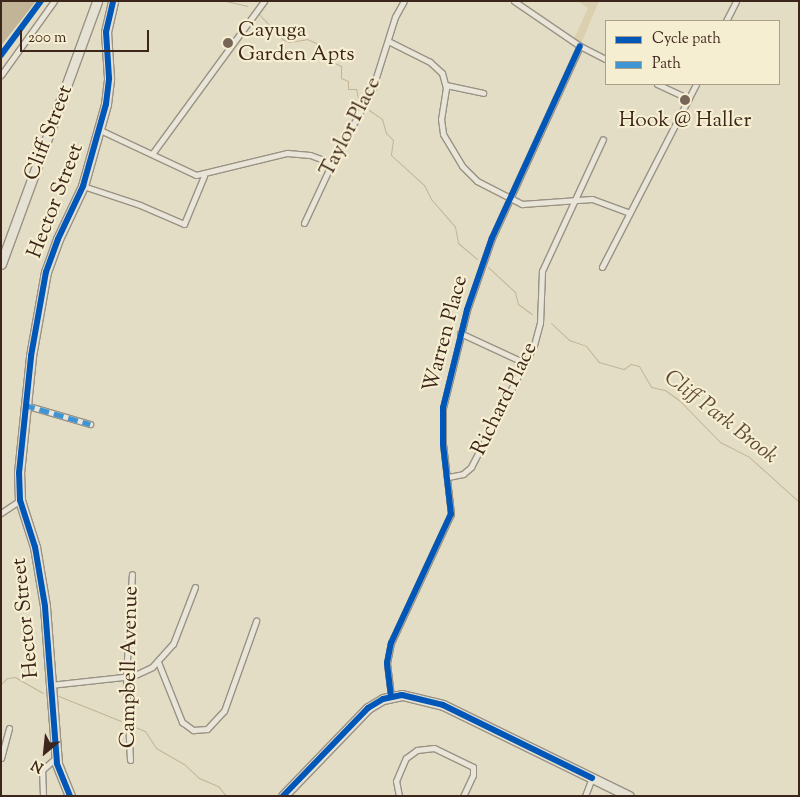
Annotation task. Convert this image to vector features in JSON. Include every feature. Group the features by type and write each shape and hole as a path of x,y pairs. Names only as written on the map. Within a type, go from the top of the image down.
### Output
{"main road":[{"name":"Cliff Street","path":"1,264 97,1"},
{"name":"Hector Street","path":"70,796 56,758 40,573 20,500 19,473 25,405 46,272 84,186 100,130 108,89 106,39 113,1"},
{"path":"283,796 368,708 391,696 411,696 432,701 629,796"}],"street":[{"path":"1,75 54,1"},
{"path":"152,154 264,1"},
{"name":"Taylor Place","path":"304,224 332,163 372,90 388,41 404,1"},
{"path":"514,1 580,46 605,58"},
{"path":"726,20 736,1"},
{"path":"388,41 433,64 442,73 446,85 441,126 448,145 471,177 509,199 530,206 598,200 630,213"},
{"name":"Warren Place","path":"391,696 387,673 388,653 450,518 452,500 443,444 443,408 460,333 482,262 580,46"},
{"path":"446,85 483,93"},
{"path":"659,85 689,99"},
{"path":"602,268 677,116 689,99 696,85"},
{"path":"100,130 196,176 204,176 287,153 310,155 332,163"},
{"name":"Richard Place","path":"448,477 463,474 471,467 525,363 539,328 542,271 603,139"},
{"path":"84,186 140,205 184,224 204,176"},
{"path":"460,333 525,363"},
{"path":"25,405 90,424"},
{"path":"1,512 20,500"},
{"name":"Campbell Avenue","path":"130,760 126,677 132,574"},
{"path":"49,685 126,677 146,671 158,662 178,634 195,587"},
{"path":"158,662 182,722 194,730 207,729 224,710 256,621"},
{"path":"1,758 9,728"},
{"path":"399,796 396,781 402,764 418,750 434,748 473,767 473,775 463,796"},
{"path":"43,796 42,770 56,758"},
{"path":"585,796 592,778"}],"shaded area":[{"path":"1,1 36,1 1,46"},
{"path":"577,1 599,1 580,46 573,41 588,8"}],"waterway":[{"name":"Cliff Park Brook","path":"226,1 247,6"},
{"name":"Cliff Park Brook","path":"258,13 282,39 289,42 307,39 316,43 326,59 341,66 341,78 348,81 348,89 356,89 358,98"},
{"name":"Cliff Park Brook","path":"369,110 382,119 386,133 393,140 391,155 424,185 431,199 455,227 458,243 477,259"},
{"name":"Cliff Park Brook","path":"488,267 515,292 518,304 532,314"},
{"name":"Cliff Park Brook","path":"551,323 569,340 586,346 599,362 624,369 631,364 639,366 651,387 665,390 679,400 720,442 748,456 799,502"},
{"path":"1,684 7,678 15,677 43,693"},
{"path":"56,695 121,721"},
{"path":"130,725 145,731 156,748 184,764 199,778 218,786 226,796"}],"marked path":[{"path":"25,405 90,424"}],"cycle path":[{"path":"1,55 41,1"},
{"path":"70,796 57,763 45,606 35,547 20,500 19,473 31,356 46,272 58,239 83,186 106,104 109,78 106,32 113,1"},
{"path":"391,696 387,663 391,643 451,514 443,444 443,408 467,310 492,238 580,46"},
{"path":"283,796 368,708 383,699 402,695 443,705 592,778"}],"place":[{"name":"Cayuga Garden Apts","path":"228,43"},
{"name":"Hook @ Haller","path":"685,100"}]}
